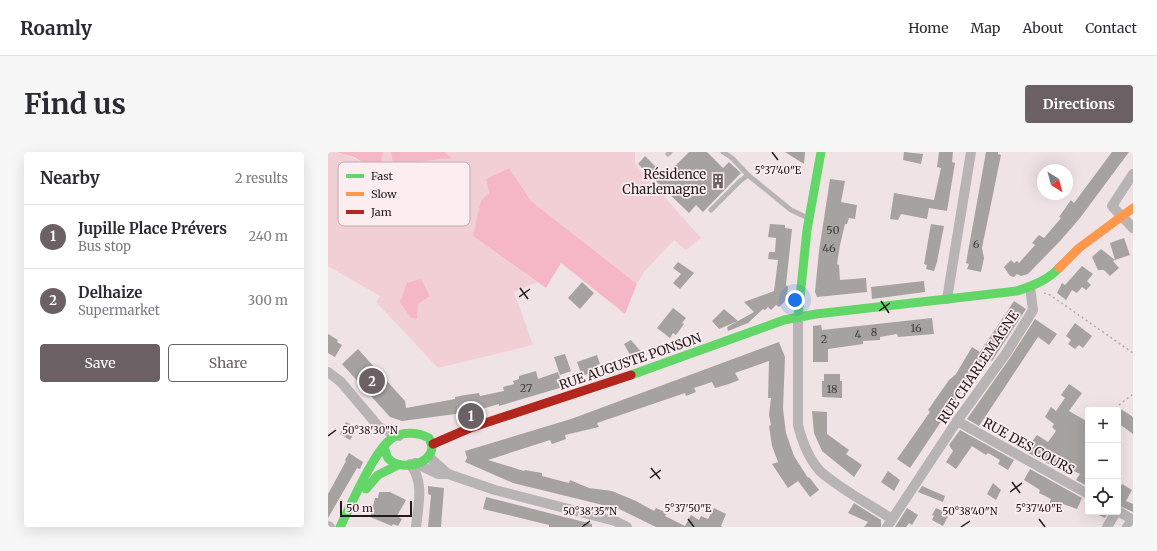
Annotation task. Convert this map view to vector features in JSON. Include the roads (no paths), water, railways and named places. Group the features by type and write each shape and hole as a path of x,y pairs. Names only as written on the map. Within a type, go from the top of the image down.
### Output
{"street":[{"path":"822,152 808,219 798,317 798,424 802,442 810,457 820,470 889,523"},
{"path":"947,299 971,152"},
{"path":"1133,174 1112,206 1133,228"},
{"path":"1031,289 1053,275 1079,248 1133,208"},
{"name":"RUE AUGUSTE PONSON","path":"432,444 470,428 591,390 784,320 798,317 1031,289"},
{"name":"RUE CHARLEMAGNE","path":"889,523 957,421 1007,352 1033,310 1031,289"},
{"path":"328,372 341,382 380,427 399,436"},
{"name":"RUE DES COURS","path":"957,421 1085,492"},
{"path":"355,502 361,485 384,445 388,440 399,436 420,434 427,436 432,444 432,451 429,457 412,464 398,465 391,463 385,458 384,445 380,427"},
{"name":"RUE AUGUSTE PONSON","path":"427,436 438,432 470,428"},
{"path":"429,457 448,474"},
{"path":"412,464 438,474 448,474 495,490 615,521 627,527"},
{"path":"412,464 420,486 416,527"},
{"path":"340,527 355,502 378,475 398,465"},
{"path":"1121,514 1133,520 1127,527"},
{"path":"1107,527 1115,515"}],"lane":[{"path":"723,152 732,158 748,176 791,210 808,219"},
{"path":"711,210 740,181 748,176"}],"place":[{"name":"Résidence Charlemagne","path":"718,181"},
{"name":"Delhaize","path":"372,381"},
{"name":"Jupille Place Prévers","path":"471,416"}]}
